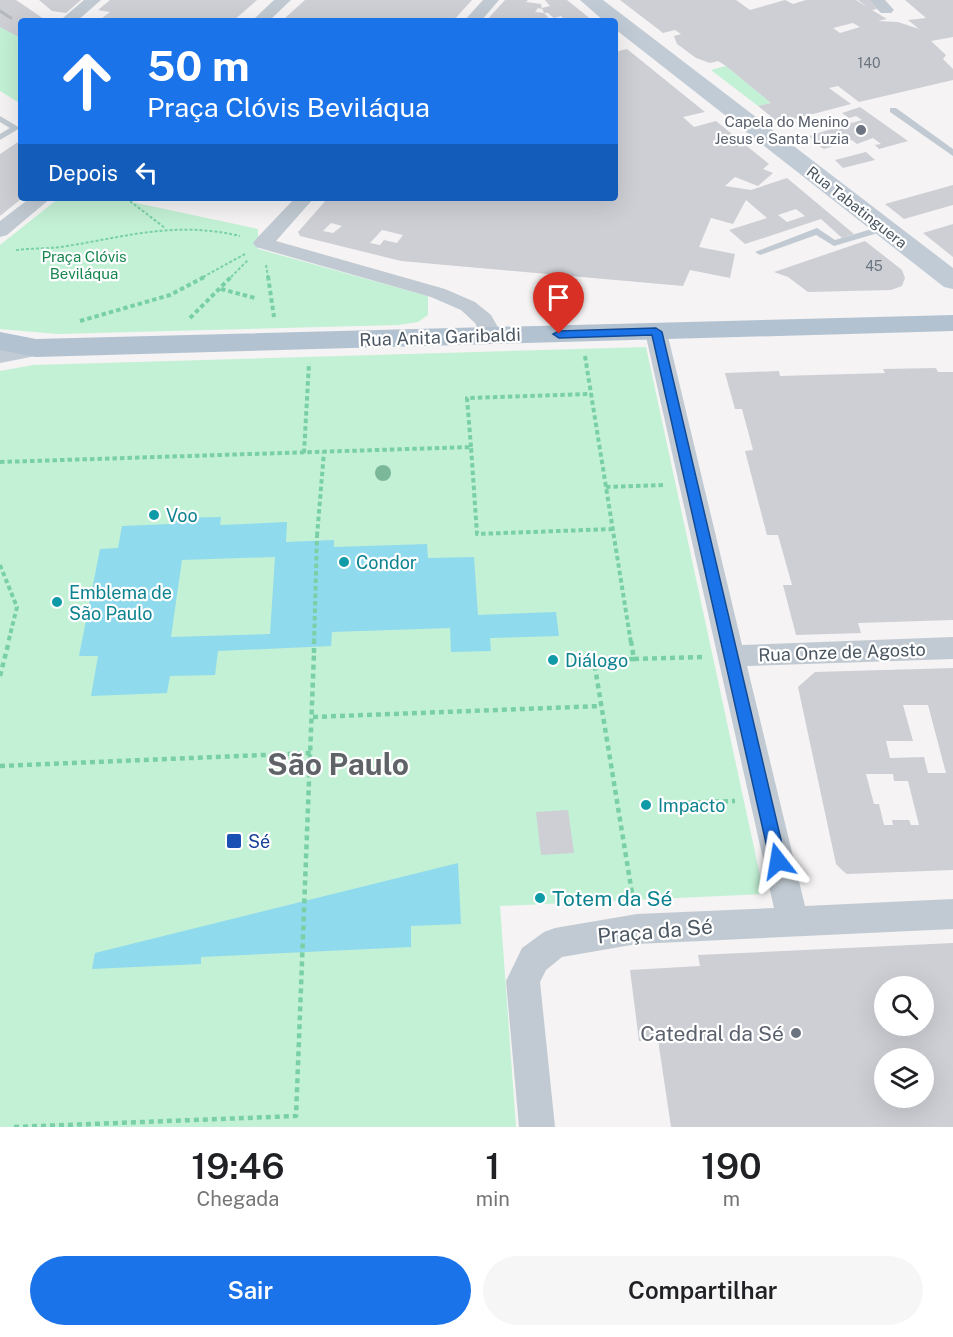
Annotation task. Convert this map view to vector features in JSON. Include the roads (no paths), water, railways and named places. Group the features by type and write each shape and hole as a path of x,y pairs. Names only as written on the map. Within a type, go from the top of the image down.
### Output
{"main road":[{"name":"Rua Tabatinguera","path":"590,0 613,18"},
{"name":"Rua Tabatinguera","path":"618,22 953,281"},
{"name":"Rua Anita Garibaldi","path":"0,341 36,348 953,323"},
{"path":"0,354 36,348"}],"street":[{"path":"71,18 93,0"},
{"path":"263,18 283,0"},
{"path":"475,18 492,0"},
{"path":"0,231 38,201"},
{"path":"303,201 263,243 438,293 468,306 484,320 492,336"},
{"path":"656,332 793,922"},
{"name":"Rua Onze de Agosto","path":"730,656 953,648"},
{"name":"Praça da Sé","path":"537,1127 523,981 534,959 555,943 638,929 953,914"}],"lane":[{"path":"893,110 953,153"},
{"path":"0,118 16,128 0,137"},
{"path":"760,252 817,231 834,243 885,228"}],"water":[{"path":"221,517 220,525 287,522 286,542 334,540 334,547 427,544 428,558 474,557 478,615 556,612 559,636 490,638 491,651 451,652 450,628 332,632 331,646 218,651 215,675 170,676 167,693 91,696 98,656 79,656 100,549 118,548 122,526 170,524 171,518","holes":["275,557 270,634 171,637 182,560"]},
{"path":"458,863 461,924 411,926 411,947 201,957 201,964 92,969 95,953"}],"railway":[{"path":"0,11 11,18"}],"place":[{"name":"Capela do Menino Jesus e Santa Luzia","path":"861,130"},
{"name":"Voo","path":"154,515"},
{"name":"Condor","path":"344,562"},
{"name":"Emblema de São Paulo","path":"57,602"},
{"name":"Diálogo","path":"553,660"},
{"name":"Impacto","path":"646,805"},
{"name":"Sé","path":"234,841"},
{"name":"Totem da Sé","path":"540,898"},
{"name":"Catedral da Sé","path":"796,1033"}],"district":[{"name":"São Paulo","path":"338,764"}],"park label":[{"name":"Praça Clóvis Beviláqua","path":"84,264"}]}
